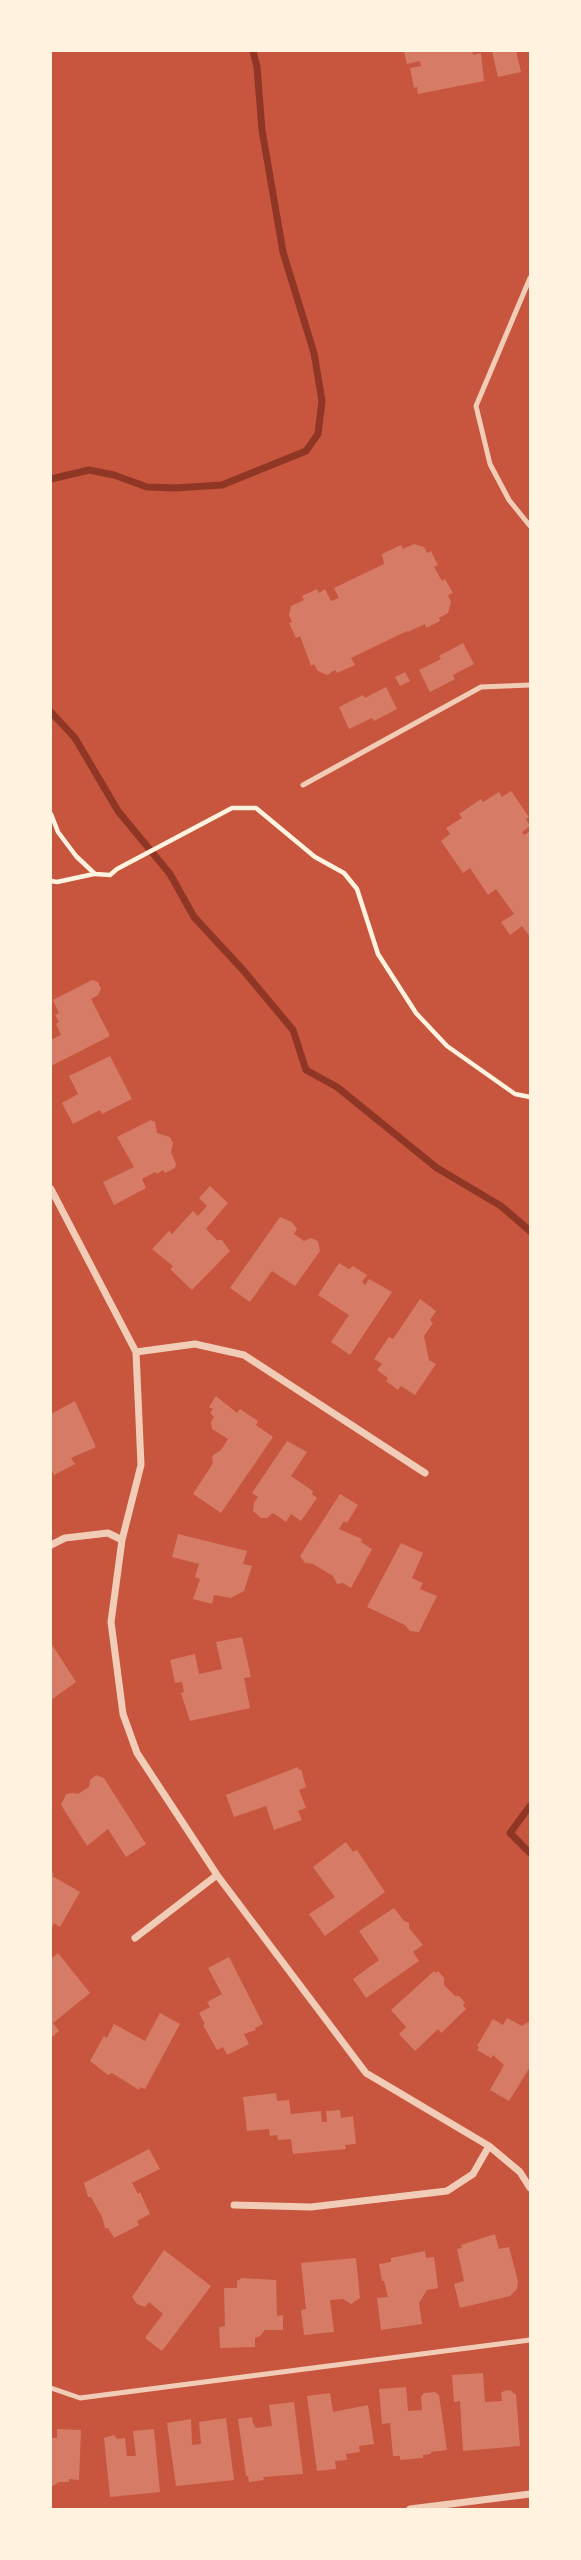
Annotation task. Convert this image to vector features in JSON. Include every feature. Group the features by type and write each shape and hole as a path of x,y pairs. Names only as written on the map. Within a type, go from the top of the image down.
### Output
{"street":[{"path":"51,1189 136,1352 141,1465 122,1540 111,1622 123,1714 137,1753 216,1875 366,2073 489,2147 520,2172 530,2188"},
{"path":"136,1352 195,1344 244,1355 425,1473"},
{"path":"51,1545 65,1538 108,1533 122,1540"},
{"path":"135,1938 216,1875"},
{"path":"234,2206 311,2207 447,2192 473,2174 489,2147"},
{"path":"410,2509 530,2494"}],"lane":[{"path":"530,278 476,406 490,464 509,500 530,526"},
{"path":"303,785 481,687 530,685"},
{"path":"51,2388 80,2398 530,2340"}],"path":[{"path":"51,881 95,874 110,875 232,808 256,808 315,857 344,873 357,889 378,954 416,1013 447,1046 514,1094 530,1097"},
{"path":"51,814 58,832 76,856 95,874"},
{"path":"51,836 58,832"}],"building":[{"path":"472,51 473,55 481,53 484,81 418,94 410,68 421,66 420,61 407,64 404,52"},
{"path":"492,51 516,51 521,72 498,77"},
{"path":"414,544 424,547 427,553 431,551 438,565 434,567 453,593 448,595 451,602 448,613 439,618 440,621 426,628 425,624 407,631 351,658 355,665 337,673 335,670 327,675 318,671 314,664 311,666 300,636 296,638 289,623 292,622 289,615 291,606 304,600 302,596 317,589 319,593 325,589 331,601 339,598 334,588 384,564 382,554 401,545 403,549"},
{"path":"463,643 474,664 453,675 455,679 430,692 419,670 441,659 439,656"},
{"path":"405,672 410,681 400,686 395,677"},
{"path":"386,687 397,709 374,721 372,718 349,729 339,707"},
{"path":"511,791 529,817 526,819 530,826 522,832 524,835 530,831 530,937 522,926 510,935 501,922 514,914 496,889 488,895 470,868 463,873 441,841 450,834 446,828 462,818 459,814 481,799 483,802 499,792 502,797"},
{"path":"92,980 98,982 101,989 98,995 91,999 110,1036 51,1066 51,1040 61,1035 55,1015 59,1013 53,1000"},
{"path":"110,1056 132,1099 102,1114 100,1110 73,1124 62,1103 78,1094 69,1076"},
{"path":"151,1120 155,1122 157,1133 170,1137 173,1143 171,1152 175,1168 165,1173 163,1170 157,1174 155,1172 142,1179 146,1188 114,1205 103,1182 134,1167 117,1137"},
{"path":"210,1186 228,1203 206,1229 217,1240 222,1240 230,1251 192,1290 170,1269 173,1266 152,1249 169,1231 172,1234 193,1211 198,1216 207,1206 199,1198"},
{"path":"280,1217 292,1222 297,1229 294,1234 304,1241 311,1238 318,1241 320,1251 295,1286 272,1271 250,1302 230,1288"},
{"path":"339,1263 349,1269 353,1266 367,1275 362,1282 365,1285 369,1279 392,1292 350,1355 331,1342 349,1315 318,1295"},
{"path":"420,1299 436,1311 430,1320 433,1323 424,1336 429,1360 436,1364 415,1395 401,1386 398,1390 386,1381 388,1378 377,1370 382,1364 374,1359 389,1337 393,1339"},
{"path":"216,1396 237,1413 240,1409 258,1421 256,1425 273,1437 221,1513 193,1494 213,1463 212,1456 221,1450 228,1439 212,1429 211,1422 214,1417 210,1413 213,1409 209,1407"},
{"path":"75,1401 96,1447 71,1458 75,1464 54,1475 51,1469 51,1414"},
{"path":"287,1441 307,1452 291,1476 313,1491 312,1494 317,1498 301,1521 291,1514 286,1522 273,1513 267,1518 261,1518 253,1511 258,1497 252,1493"},
{"path":"340,1494 358,1505 347,1523 344,1521 339,1529 362,1539 361,1542 372,1549 351,1588 343,1583 337,1584 333,1576 313,1564 305,1563 300,1556"},
{"path":"178,1534 247,1551 243,1564 252,1566 244,1591 231,1598 214,1595 212,1604 193,1599 200,1579 195,1577 199,1564 172,1557"},
{"path":"401,1543 423,1553 412,1578 423,1583 420,1589 437,1596 419,1632 410,1631 405,1625 367,1607"},
{"path":"242,1637 251,1677 244,1678 250,1708 190,1721 181,1693 184,1692 182,1682 175,1683 170,1660 195,1654 199,1674 222,1669 216,1642"},
{"path":"51,1643 76,1682 51,1700"},
{"path":"298,1767 306,1787 299,1790 306,1808 298,1811 302,1820 274,1830 266,1806 234,1817 226,1795"},
{"path":"96,1775 104,1778 146,1844 126,1857 108,1829 87,1846 61,1805 66,1794 78,1794 89,1787 90,1780"},
{"path":"346,1842 353,1852 357,1850 385,1892 325,1936 309,1914 335,1897 313,1867"},
{"path":"51,1872 54,1874 52,1876 80,1892 60,1927 54,1923 51,1929"},
{"path":"394,1908 404,1921 409,1923 409,1928 423,1945 413,1952 419,1961 366,1998 353,1979 379,1960 359,1931"},
{"path":"58,1953 90,1993 53,2023 59,2031 51,2038 51,1959"},
{"path":"229,1957 263,2024 244,2034 249,2044 227,2055 223,2047 217,2050 199,2013 210,2007 207,2002 222,1994 208,1968"},
{"path":"434,1971 438,1971 444,1978 444,1985 455,1996 459,1996 466,2009 441,2033 438,2029 415,2051 399,2034 406,2027 391,2010"},
{"path":"160,2013 180,2024 145,2089 140,2087 139,2090 112,2073 108,2075 90,2061 114,2024 145,2041"},
{"path":"507,2018 522,2026 530,2021 530,2067 509,2101 490,2090 504,2065 493,2055 491,2058 477,2050 493,2019 503,2025"},
{"path":"276,2093 277,2101 289,2100 291,2114 321,2111 322,2122 327,2122 326,2111 340,2110 341,2118 353,2116 356,2144 345,2145 346,2149 293,2154 291,2139 278,2140 277,2135 270,2136 269,2129 247,2131 243,2097"},
{"path":"149,2149 160,2169 132,2183 138,2194 140,2192 150,2214 137,2221 139,2225 114,2238 108,2228 105,2228 91,2197 88,2197 84,2183"},
{"path":"495,2234 499,2249 509,2247 518,2281 517,2289 510,2296 460,2308 454,2284 464,2281 457,2249 462,2248 461,2245"},
{"path":"164,2250 211,2286 162,2351 145,2338 163,2314 149,2302 145,2307 137,2304 132,2297"},
{"path":"425,2251 426,2258 434,2257 438,2288 427,2290 419,2303 422,2324 381,2330 377,2298 388,2297 379,2264 391,2262 391,2258"},
{"path":"356,2258 360,2298 351,2304 343,2299 330,2300 334,2332 304,2335 301,2310 306,2309 301,2263"},
{"path":"242,2278 276,2280 277,2316 283,2315 283,2330 265,2330 255,2338 255,2347 220,2348 219,2327 225,2326 224,2288 237,2288 237,2281"},
{"path":"483,2373 485,2402 502,2401 501,2393 504,2391 510,2390 516,2395 520,2446 463,2451 460,2401 454,2402 452,2375"},
{"path":"406,2387 408,2411 422,2410 421,2397 424,2393 435,2392 439,2395 447,2450 431,2452 423,2455 423,2458 400,2460 400,2456 393,2456 390,2423 382,2424 379,2389"},
{"path":"330,2393 333,2412 368,2405 374,2444 359,2446 360,2452 346,2454 347,2460 335,2461 336,2469 317,2471 307,2396"},
{"path":"294,2402 303,2474 263,2477 264,2480 249,2482 238,2419 252,2417 256,2428 272,2426 269,2405"},
{"path":"226,2418 234,2480 176,2486 167,2423 191,2419 192,2445 201,2444 199,2422"},
{"path":"57,2429 81,2430 79,2480 69,2479 69,2482 59,2482 53,2486 51,2438 57,2438"},
{"path":"154,2429 160,2492 110,2497 104,2438 114,2435 117,2439 125,2438 127,2456 136,2456 133,2431"}],"waterway":[{"path":"51,479 89,470 114,475 147,487 222,485 306,451 318,434 322,401 314,353 283,252 262,130 257,67 253,51"},
{"path":"51,712 75,738 118,811 170,874 194,917 293,1030 306,1070 337,1087 437,1168 501,1206 530,1231"},
{"path":"530,1806 510,1833 530,1853"}]}
